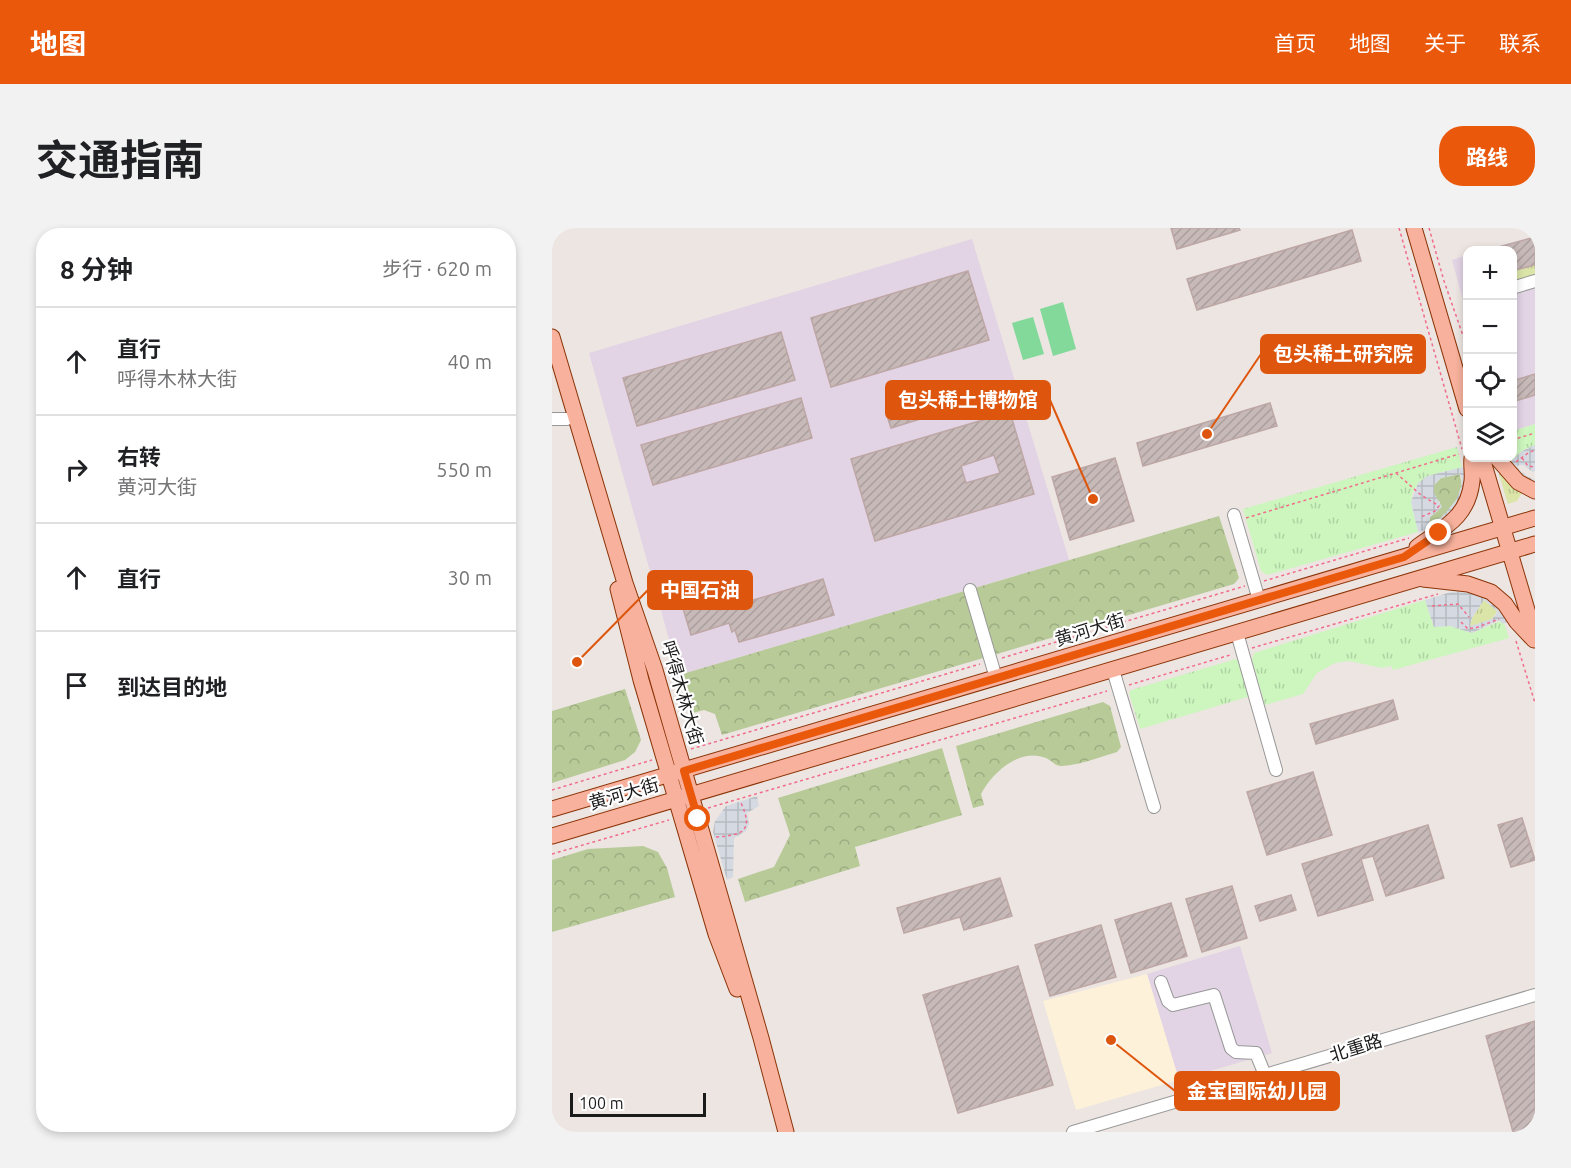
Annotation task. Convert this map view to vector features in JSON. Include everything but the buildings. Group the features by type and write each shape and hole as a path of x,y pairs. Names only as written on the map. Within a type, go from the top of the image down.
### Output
{"main road":[{"path":"1414,228 1467,408"},
{"name":"呼得木林大街","path":"552,338 627,590 649,650 684,771 684,797 761,1038 786,1132"},
{"name":"呼得木林大街","path":"552,371 559,419 611,565 669,775 684,797"},
{"path":"1404,557 1439,533 1463,509 1471,490 1467,462"},
{"path":"1483,462 1535,639"},
{"path":"1500,462 1518,482 1535,491"},
{"name":"黄河大街","path":"552,809 1535,518"},
{"name":"黄河大街","path":"552,836 1535,544"},
{"path":"1420,578 1468,584 1491,592 1505,604 1517,622 1535,639"},
{"name":"呼得木林大街","path":"689,814 716,934 733,977 778,1132"}],"street":[{"path":"1517,286 1535,281"},
{"path":"1240,516 1258,600"},
{"path":"970,590 996,678"},
{"path":"1237,633 1276,770"},
{"path":"1113,670 1154,807"},
{"path":"1161,982 1168,1001 1173,1005 1214,995 1231,1048 1240,1053 1256,1053 1265,1075"},
{"name":"北重路","path":"1073,1132 1535,995"}],"path":[{"path":"1399,228 1463,446"},
{"path":"1429,228 1463,336"},
{"path":"1517,438 1535,433"},
{"path":"1513,465 1535,450"},
{"path":"1240,516 1463,457"},
{"path":"1521,458 1528,466 1535,467"},
{"path":"1396,473 1421,495 1439,506 1437,510 1421,517"},
{"path":"679,752 1410,538"},
{"path":"552,854 1442,592"},
{"path":"1432,606 1458,604 1469,617"},
{"path":"1461,621 1468,629 1473,629 1503,617"},
{"path":"1516,638 1535,703"},
{"path":"552,790 664,757"},
{"path":"716,837 737,835 744,829 747,819 741,803"}],"shaded area":[{"path":"1535,236 1535,424 1517,430 1517,246 1499,246"},
{"path":"972,239 1069,560 679,675 589,353"},
{"path":"1463,256 1463,300 1452,260"},
{"path":"1535,445 1535,471 1523,465 1516,466 1525,475 1535,480 1535,483 1519,473 1512,462 1517,462 1517,456"},
{"path":"1463,467 1464,487 1454,509 1433,527 1418,532 1411,502 1418,483 1427,476","holes":["1460,474 1462,478 1456,500 1442,517 1429,524 1430,517 1442,507 1434,493 1434,485 1441,478"]},
{"path":"1462,591 1482,595 1500,609 1507,622 1503,624 1497,621 1472,633 1450,626 1434,627 1425,600","holes":["1484,600 1497,611 1492,619 1470,626 1472,618"]},
{"path":"757,796 759,806 747,813 749,824 746,831 734,838 733,877 727,880 713,832 715,821 726,806"},
{"path":"1240,946 1272,1053 1179,1080 1147,974"},
{"path":"1147,974 1179,1080 1076,1110 1043,1001"}],"green space":[{"path":"1535,265 1535,276 1517,281 1517,270"},
{"path":"1063,302 1076,349 1053,356 1040,309"},
{"path":"1033,317 1044,354 1023,360 1012,323"},
{"path":"1535,424 1535,445 1517,456 1517,430"},
{"path":"1457,447 1462,468 1435,474 1415,489 1412,508 1418,532 1267,575 1261,571 1243,509"},
{"path":"1503,471 1524,489 1517,501 1508,504 1499,474"},
{"path":"1459,474 1461,489 1454,504 1429,525 1430,517 1439,510 1440,502 1434,494 1434,485 1441,478"},
{"path":"1219,516 1239,578 1234,584 722,735 715,714 704,710 689,714 679,675"},
{"path":"1456,594 1480,598 1475,608 1470,610 1464,603 1449,598"},
{"path":"1425,600 1434,627 1450,626 1472,633 1500,621 1504,623 1509,638 1393,670 1391,666 1382,668 1349,661 1335,663 1317,673 1303,694 1265,705 1252,660 1254,653"},
{"path":"1484,600 1497,611 1495,615 1486,622 1470,626 1472,618"},
{"path":"1239,660 1251,696 1140,729 1129,693 1131,690"},
{"path":"625,689 641,740 635,752 625,760 552,783 552,711"},
{"path":"1103,702 1110,706 1121,747 1117,752 1062,766 1036,756 1017,759 1000,770 986,786 981,794 984,805 973,808 956,746"},
{"path":"942,748 962,815 855,847 860,866 745,902 738,879 774,867 790,835 778,798"},
{"path":"643,846 658,852 667,868 675,897 552,932 552,860 588,849"}],"place":[{"name":"包头稀土研究院","path":"1207,434"},
{"name":"包头稀土博物馆","path":"1093,499"},
{"name":"中国石油","path":"577,662"},
{"name":"金宝国际幼儿园","path":"1111,1040"}],"route":[{"path":"698,819 684,771 1404,557 1439,533"}]}
